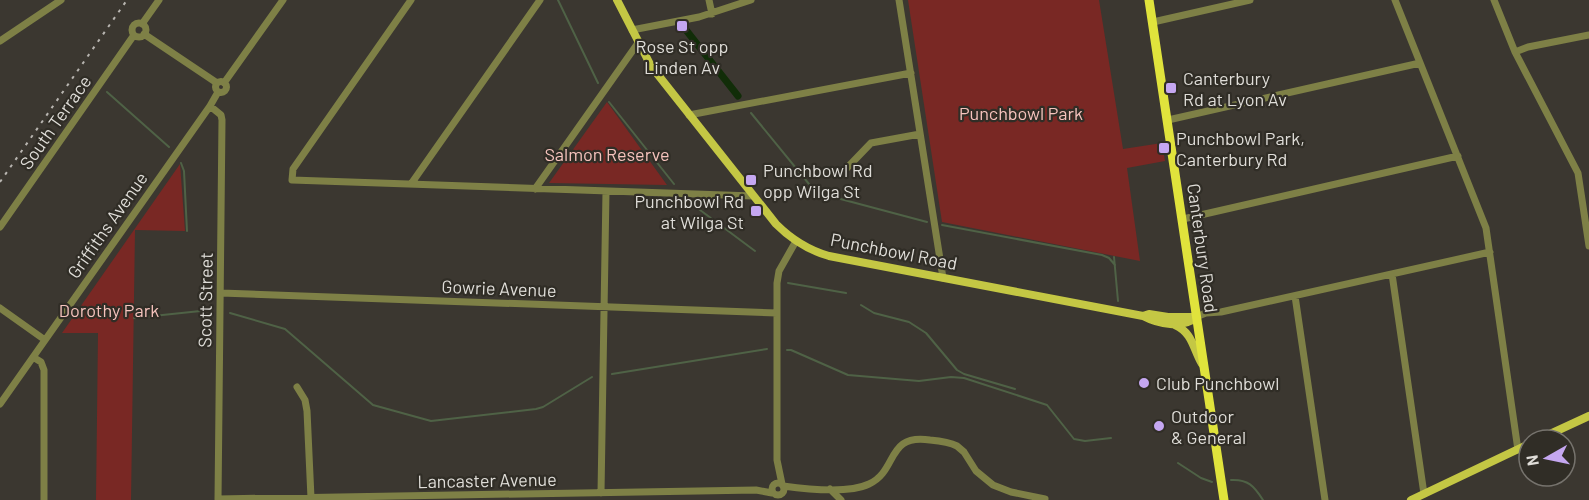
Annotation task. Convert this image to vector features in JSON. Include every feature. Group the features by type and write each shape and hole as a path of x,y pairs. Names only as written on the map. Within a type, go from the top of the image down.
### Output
{"highway":[{"name":"Canterbury Road","path":"1149,0 1224,500"}],"main road":[{"name":"Punchbowl Road","path":"617,0 651,66 753,196 780,228 796,241 829,256 1143,316 1150,320 1171,324"},
{"name":"Punchbowl Road","path":"1143,316 1149,314 1196,317"},
{"path":"1171,324 1190,323 1196,317"},
{"path":"1171,324 1182,328 1189,335 1204,367"},
{"path":"1563,428 1589,416"},
{"path":"1411,500 1517,450"}],"street":[{"path":"0,42 61,0"},
{"path":"144,34 138,37 134,35 132,29 134,25 142,24 159,0"},
{"path":"144,34 220,83 283,0"},
{"path":"411,0 293,169 292,180 753,196"},
{"path":"411,184 540,0"},
{"path":"710,0 712,14"},
{"path":"632,30 712,14 752,0"},
{"path":"899,0 943,278"},
{"path":"1153,22 1250,0"},
{"path":"1395,0 1484,221 1517,443"},
{"path":"1494,0 1515,52 1578,173 1589,246"},
{"path":"142,24 146,30 144,34"},
{"path":"1515,52 1589,34"},
{"name":"South Terrace","path":"0,227 134,35"},
{"path":"535,189 638,43"},
{"path":"1168,120 1420,63"},
{"path":"689,115 910,73"},
{"name":"Griffiths Avenue","path":"0,404 210,106 218,92 215,89 220,83"},
{"name":"Scott Street","path":"210,106 221,116 222,120 218,500"},
{"path":"846,169 871,142 920,134"},
{"path":"1183,219 1458,156"},
{"path":"602,493 606,192"},
{"path":"777,491 779,271 796,241"},
{"path":"1196,317 1490,252"},
{"path":"1392,274 1424,494"},
{"name":"Gowrie Avenue","path":"220,293 777,313"},
{"path":"1295,296 1325,500"},
{"path":"0,308 45,340"},
{"path":"33,357 41,362 44,370 44,500"},
{"path":"297,387 304,396 307,411 311,498"},
{"name":"Lancaster Avenue","path":"218,500 846,490 869,484 882,474 892,454 900,446 909,440 921,438 957,446 980,475 999,488 1046,500"},
{"path":"830,489 841,500"}],"green space":[{"name":"Punchbowl Park","path":"908,0 1099,0 1123,149 1162,143 1165,161 1127,168 1140,261 942,222"},
{"name":"Salmon Reserve","path":"607,102 667,185 549,183"},
{"name":"Dorothy Park","path":"180,164 185,231 135,230 131,500 96,500 98,333 62,333"}],"waterway":[{"path":"558,0 598,83"},
{"path":"686,30 738,96"},
{"path":"107,92 169,147"},
{"path":"609,102 674,184"},
{"path":"751,113 818,193 927,222"},
{"path":"181,163 184,171 187,231"},
{"path":"692,204 755,251"},
{"path":"942,225 1102,255 1109,258 1115,265"},
{"path":"1114,257 1118,301"},
{"path":"788,283 846,293"},
{"path":"861,305 874,313 909,322 926,333 957,370 964,374 1015,389"},
{"path":"134,318 210,310"},
{"path":"230,313 285,329 373,405 431,421 536,409 592,377"},
{"path":"612,374 767,349"},
{"path":"787,350 848,375 919,381 951,377 964,378 1047,405 1074,439 1085,441 1111,438"},
{"path":"1178,463 1201,478 1212,482"},
{"path":"1231,480 1250,484 1263,500"}],"railway":[{"path":"0,182 127,0"}],"place":[{"name":"Rose St opp Linden Av","path":"682,26"},
{"name":"Canterbury Rd at Lyon Av","path":"1171,88"},
{"name":"Punchbowl Park, Canterbury Rd","path":"1164,148"},
{"name":"Punchbowl Rd opp Wilga St","path":"751,180"},
{"name":"Punchbowl Rd at Wilga St","path":"756,211"},
{"name":"Club Punchbowl","path":"1144,383"},
{"name":"Outdoor & General","path":"1159,426"}]}
